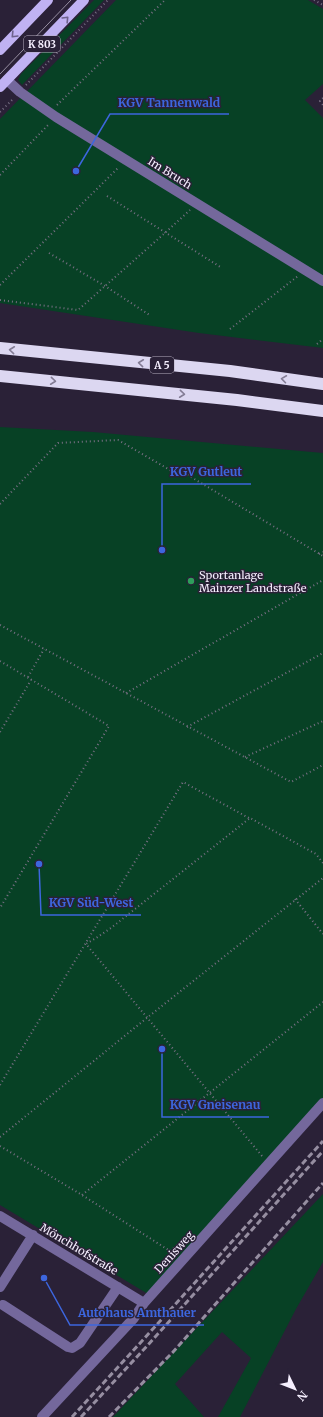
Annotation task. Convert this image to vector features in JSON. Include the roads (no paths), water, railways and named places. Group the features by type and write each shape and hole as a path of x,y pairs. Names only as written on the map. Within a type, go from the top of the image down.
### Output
{"highway":[{"name":"A 5","path":"0,348 230,371 323,384"},
{"path":"0,376 237,400 323,411"}],"main road":[{"name":"K 803","path":"0,50 48,0"},
{"name":"K 803","path":"3,84 84,0"}],"street":[{"name":"Im Bruch","path":"3,84 20,92 56,117 323,281"},
{"name":"Denisweg","path":"42,1417 134,1318 144,1303 323,1103"},
{"name":"Mönchhofstraße","path":"0,1216 144,1303"},
{"path":"0,1287 33,1235"},
{"path":"3,1305 68,1347 72,1348 80,1343 118,1287"}],"tram line":[{"path":"0,74 71,0"}],"railway":[{"path":"72,1417 323,1141"},
{"path":"81,1417 323,1151"},
{"path":"109,1417 173,1352 323,1183"}],"place":[{"name":"KGV Tannenwald","path":"76,171"},
{"name":"KGV Gutleut","path":"162,550"},
{"name":"Sportanlage Mainzer Landstraße","path":"191,581"},
{"name":"KGV Süd-West","path":"39,864"},
{"name":"KGV Gneisenau","path":"162,1049"},
{"name":"Autohaus Amthauer","path":"44,1278"}]}
